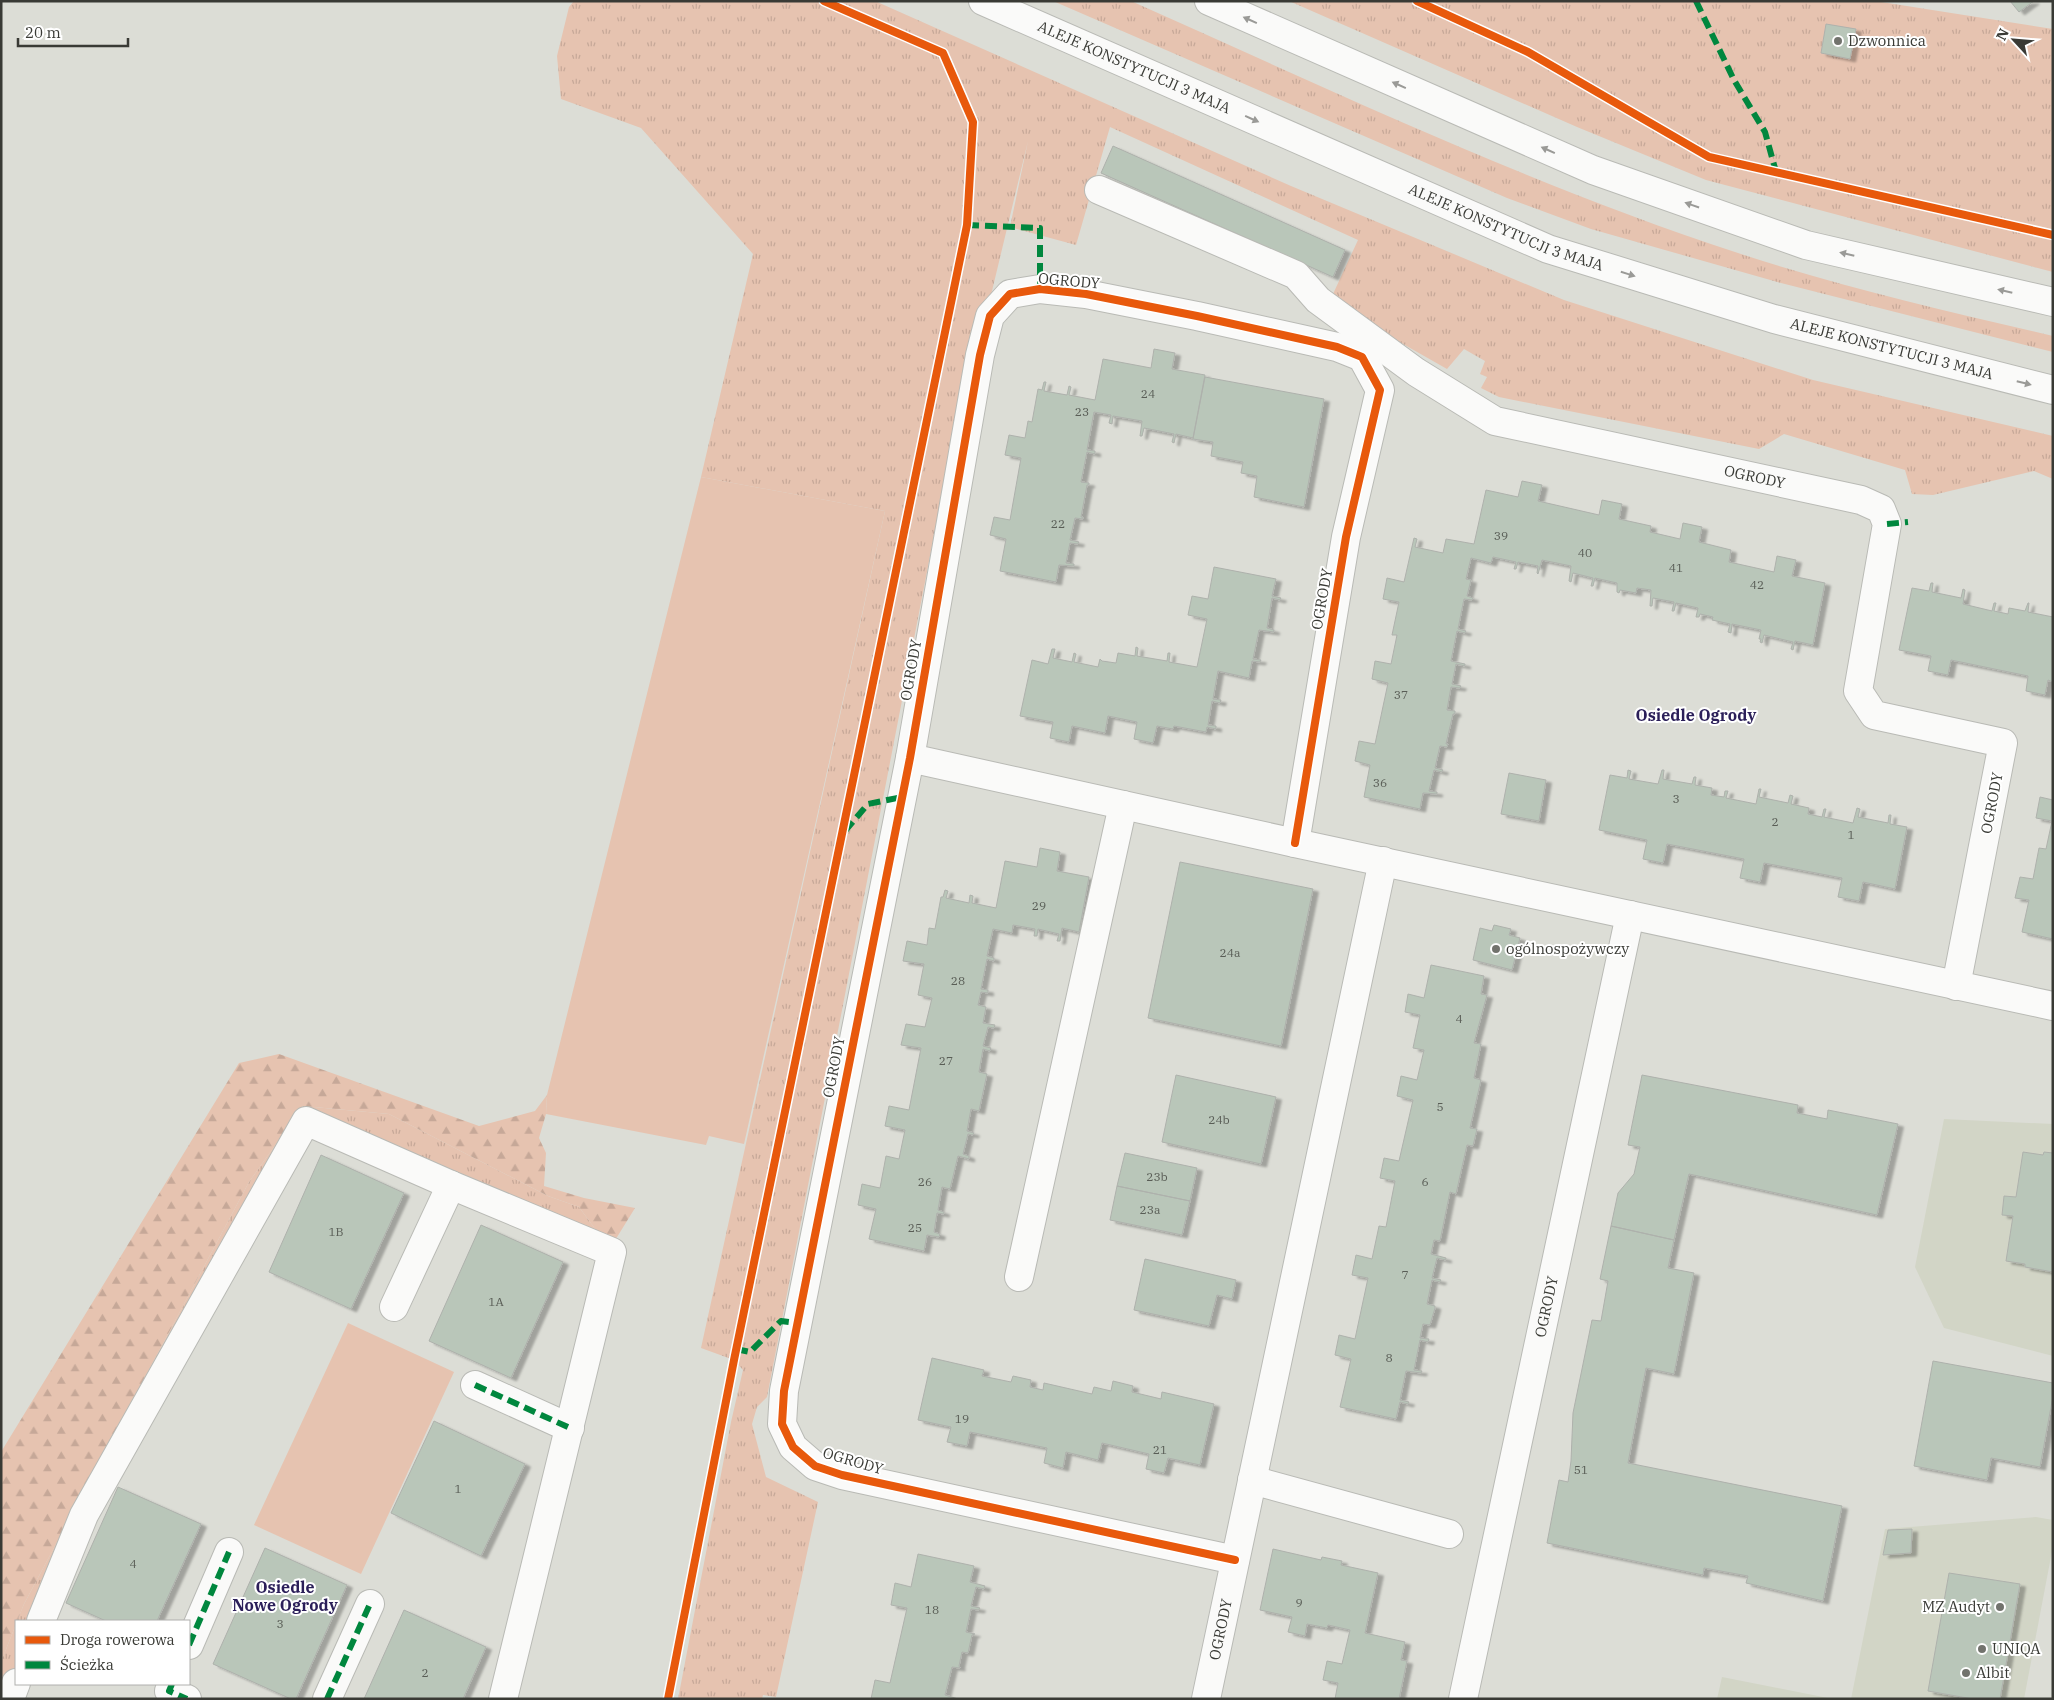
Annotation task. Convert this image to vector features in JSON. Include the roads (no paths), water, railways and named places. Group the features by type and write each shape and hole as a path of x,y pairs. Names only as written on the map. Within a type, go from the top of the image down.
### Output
{"street":[{"name":"ALEJE KONSTYTUCJI 3 MAJA","path":"982,1 1548,249 1774,319 2053,390"},
{"path":"1208,1 1593,170 1806,244 2053,302"},
{"name":"OGRODY","path":"1100,190 1296,275 1318,300 1370,339 1416,372 1494,421 1861,500 1881,509 1887,524 1858,691 1874,715 2004,743 1956,986"},
{"name":"OGRODY","path":"1235,1560 842,1475 815,1466 793,1447 782,1424 784,1391 910,758 980,355 990,316 1010,294 1040,289 1086,294 1338,347 1362,357 1380,390 1346,537 1295,843"},
{"path":"910,758 2053,1006"},
{"path":"1019,1277 1123,805"},
{"name":"OGRODY","path":"1206,1699 1383,861"},
{"name":"OGRODY","path":"1463,1699 1630,915"},
{"path":"41,1620 84,1514 306,1121 451,1185 612,1252 503,1699"},
{"path":"394,1307 451,1185"},
{"path":"475,1385 570,1428"},
{"path":"1252,1480 1449,1534"},
{"path":"190,1644 229,1552"},
{"path":"327,1699 370,1604"},
{"path":"10,1699 15,1685"},
{"path":"172,1685 169,1691 187,1699"}],"place":[{"name":"Dzwonnica","path":"1838,41"},
{"name":"ogólnospożywczy","path":"1496,949"},
{"name":"MZ Audyt","path":"2000,1607"},
{"name":"UNIQA","path":"1982,1649"},
{"name":"Albit","path":"1966,1673"}],"district":[{"name":"Osiedle Ogrody","path":"1696,715"},
{"name":"Osiedle Nowe Ogrody","path":"285,1596"}]}
